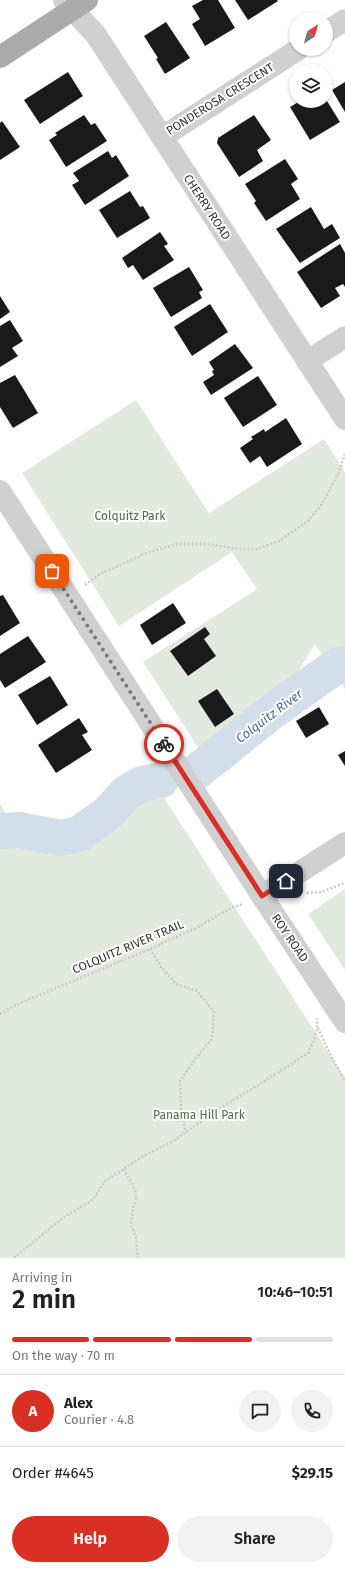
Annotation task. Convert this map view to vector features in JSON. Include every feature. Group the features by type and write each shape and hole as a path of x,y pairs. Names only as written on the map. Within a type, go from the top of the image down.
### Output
{"main road":[{"path":"0,57 74,3"}],"street":[{"name":"CHERRY ROAD","path":"74,3 345,419"},
{"path":"333,28 345,20"},
{"name":"PONDEROSA CRESCENT","path":"162,136 289,56"},
{"path":"307,361 345,337"},
{"name":"ROY ROAD","path":"0,491 345,1022"},
{"path":"262,896 345,843"}],"path":[{"path":"69,597 100,574 147,553 178,544 206,544 240,549 257,549 279,541 308,521 322,504 339,472 345,454"},
{"name":"COLQUITZ RIVER TRAIL","path":"0,1014 20,1003 150,949 196,928 231,908 262,896"},
{"path":"150,949 161,967 176,984 197,991 214,1012 212,1039 196,1058 180,1081 181,1115 186,1131"},
{"path":"331,1000 316,1010 318,1028 345,1081"},
{"path":"14,1258 64,1217 91,1201 105,1181 142,1157 173,1141 186,1131 308,1053 318,1028"},
{"path":"124,1168 135,1190 136,1198 131,1225 136,1237 138,1258"}],"green space":[{"name":"Colquitz Park","path":"136,400 209,513 324,439 345,472 345,690 315,644 248,753 230,769 215,774 143,662 257,589 232,552 119,626 22,473"},
{"name":"Panama Hill Park","path":"120,789 159,790 345,1078 345,1258 0,1258 0,804 9,818 16,816 23,817 51,832 66,834 81,826 105,798"},
{"path":"345,889 345,970 308,914"}],"building":[{"path":"203,0 218,0 235,28 205,46 192,24 200,19 192,6"},
{"path":"235,0 277,0 278,1 248,20"},
{"path":"166,22 190,58 165,74 156,59 158,58 144,36"},
{"path":"68,72 83,96 40,124 24,100"},
{"path":"345,82 345,112 333,92 333,89"},
{"path":"291,108 331,108 340,122 310,140"},
{"path":"84,115 91,125 95,123 107,141 66,167 49,140 57,135 55,133"},
{"path":"254,115 271,140 257,150 263,161 239,177 217,143 218,138"},
{"path":"2,121 20,147 0,160 0,123"},
{"path":"108,151 112,158 116,155 129,176 85,205 72,185 79,181 73,173"},
{"path":"285,159 298,179 291,184 300,199 266,221 254,203 256,201 245,184"},
{"path":"130,191 140,207 143,206 150,218 117,238 99,210"},
{"path":"311,207 324,229 332,224 340,238 300,263 276,229"},
{"path":"160,232 168,244 164,246 174,260 143,280 133,265 128,268 122,258"},
{"path":"340,244 345,253 345,287 343,284 335,288 340,296 321,308 297,272"},
{"path":"189,267 203,290 199,292 202,298 171,317 153,288"},
{"path":"0,296 10,312 0,319"},
{"path":"210,304 228,332 192,356 174,327"},
{"path":"10,320 23,341 12,348 18,356 0,367 0,326"},
{"path":"235,344 253,368 211,395 203,382 214,375 212,371 214,370 209,362"},
{"path":"15,375 38,413 13,428 0,407 0,383"},
{"path":"258,376 277,405 243,427 224,398"},
{"path":"286,418 302,444 267,467 260,456 250,463 240,448 253,439 251,437 264,429 265,432"},
{"path":"3,595 20,623 0,636 0,596"},
{"path":"173,603 186,623 152,645 140,625"},
{"path":"205,627 210,634 204,639 216,656 188,676 170,651"},
{"path":"28,636 46,662 5,688 0,680 0,654"},
{"path":"50,676 68,705 37,725 18,695"},
{"path":"217,689 234,714 215,727 198,701"},
{"path":"319,707 329,724 306,738 296,721"},
{"path":"79,718 88,732 82,735 92,750 56,773 38,745"},
{"path":"345,751 345,766 338,755"}],"waterway":[{"name":"Colquitz River","path":"195,773 274,710 338,665 345,664"},
{"name":"Colquitz River","path":"0,831 19,830 61,838 79,834 107,814 126,793 142,784 161,780"}],"way so far":[{"path":"52,571 164,744"}],"route":[{"path":"164,744 262,896 286,881"}]}
